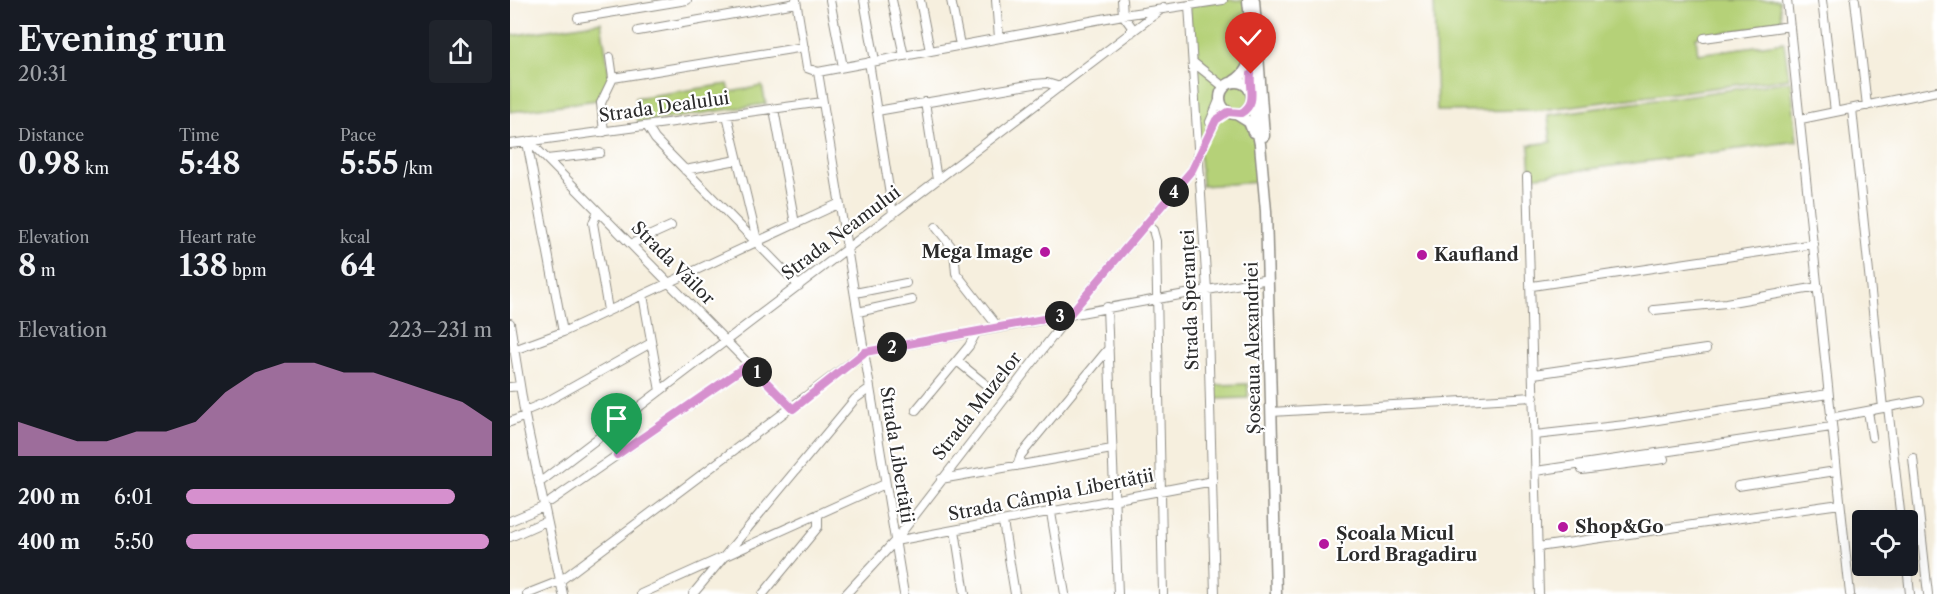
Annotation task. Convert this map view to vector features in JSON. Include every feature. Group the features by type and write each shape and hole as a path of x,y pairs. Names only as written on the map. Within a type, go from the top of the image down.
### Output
{"main road":[{"path":"1252,2 1252,103 1246,111 1232,113 1220,99 1224,87 1243,75 1250,60 1252,2"},
{"path":"1252,2 1266,211"},
{"path":"1234,81 1244,83 1251,91"},
{"name":"Șoseaua Alexandriei","path":"1252,103 1260,144 1266,211 1276,594"},
{"name":"Șoseaua Alexandriei","path":"1232,113 1249,122 1254,137 1263,280 1270,594"}],"street":[{"path":"578,18 687,0"},
{"path":"830,0 843,67"},
{"path":"864,0 877,111 893,214"},
{"path":"892,0 904,56"},
{"path":"920,0 930,51"},
{"path":"951,0 960,45"},
{"path":"996,0 999,38"},
{"path":"1122,0 1124,15 1131,26 1131,33"},
{"path":"813,71 1163,8 1223,0"},
{"path":"1787,0 1850,594"},
{"path":"1822,0 1835,112"},
{"path":"1855,0 1867,106"},
{"name":"Strada Libertății","path":"638,31 796,2 804,47 823,102 904,594"},
{"name":"Strada Speranței","path":"1189,5 1207,290 1215,594"},
{"name":"Strada Neamului","path":"539,483 1163,8"},
{"path":"1704,38 1790,26"},
{"path":"613,78 804,47"},
{"path":"604,132 601,103 613,78 610,57"},
{"path":"1194,63 1224,87"},
{"path":"877,111 1034,84 1047,83 1060,87"},
{"path":"1801,119 1937,91"},
{"path":"1200,154 1203,138 1220,99"},
{"name":"Strada Dealului","path":"510,144 823,102"},
{"path":"925,102 937,180"},
{"path":"774,108 795,224"},
{"path":"1852,109 1871,289 1900,510"},
{"path":"1200,154 1216,120 1232,113"},
{"path":"728,115 758,242"},
{"path":"647,126 655,139 799,286"},
{"path":"528,142 563,332"},
{"name":"Strada Văilor","path":"528,142 793,409"},
{"path":"547,159 600,153"},
{"name":"Strada Muzelor","path":"850,592 895,541 1070,314 1192,170 1200,154"},
{"path":"685,170 737,160"},
{"path":"1527,177 1532,286 1539,594"},
{"path":"514,350 563,332 838,204"},
{"path":"598,211 593,223 608,310"},
{"path":"1146,224 1156,235 1159,298 1163,594"},
{"path":"631,244 671,226"},
{"path":"936,227 954,250 956,273 998,327"},
{"path":"1532,286 1814,244"},
{"path":"527,594 560,581 793,409 865,352 1263,280"},
{"path":"855,293 906,284"},
{"path":"1654,310 1726,303 1818,287"},
{"path":"643,295 660,391"},
{"path":"858,312 912,300"},
{"path":"1107,308 1118,594"},
{"path":"510,326 543,507 563,594"},
{"path":"916,410 957,361 977,331"},
{"path":"510,423 651,343"},
{"path":"1017,466 1022,455 1109,348"},
{"path":"1534,374 1706,349"},
{"path":"957,361 984,383"},
{"path":"551,501 749,364"},
{"path":"510,387 520,386"},
{"path":"693,594 855,399 870,388"},
{"path":"1535,435 1625,425 1828,394"},
{"path":"1271,412 1534,397"},
{"path":"1537,474 1831,422 1920,400"},
{"path":"1868,411 1872,437"},
{"path":"941,479 1112,449"},
{"path":"1913,458 1928,594"},
{"path":"1537,474 1664,459"},
{"path":"1738,486 1836,471"},
{"name":"Strada Câmpia Libertății","path":"895,541 1213,481"},
{"path":"641,594 885,484"},
{"path":"1538,547 1840,504"},
{"path":"510,521 543,507"},
{"path":"1051,513 1065,594"},
{"path":"763,594 818,527 818,514"},
{"path":"911,520 914,532 919,537"},
{"path":"510,537 546,521"},
{"path":"1003,522 1015,594"},
{"path":"954,530 965,594"},
{"path":"1907,576 1910,594"}],"green space":[{"path":"1223,0 1248,0 1251,42 1240,81 1248,86 1253,99 1249,107 1241,113 1254,137 1259,182 1202,186 1189,5"},
{"path":"1434,0 1779,0 1782,24 1696,37 1698,54 1784,42 1789,78 1542,110 1437,111"},
{"path":"601,22 610,78 597,100 510,112 510,36"},
{"path":"1791,81 1797,141 1531,177 1529,145 1551,142 1548,115"},
{"path":"728,84 730,92 762,86 766,104 638,123 635,98"},
{"path":"1248,384 1248,398 1215,399 1215,385"}],"place":[{"name":"Mega Image","path":"1045,252"},
{"name":"Kaufland","path":"1422,255"},
{"name":"Shop&Go","path":"1563,527"},
{"name":"Școala Micul Lord Bragadiru","path":"1324,544"}],"route":[{"path":"617,455 749,364 793,409 865,352 1070,314 1192,170 1216,120 1228,112 1236,114 1246,111 1253,99 1251,74"}]}
